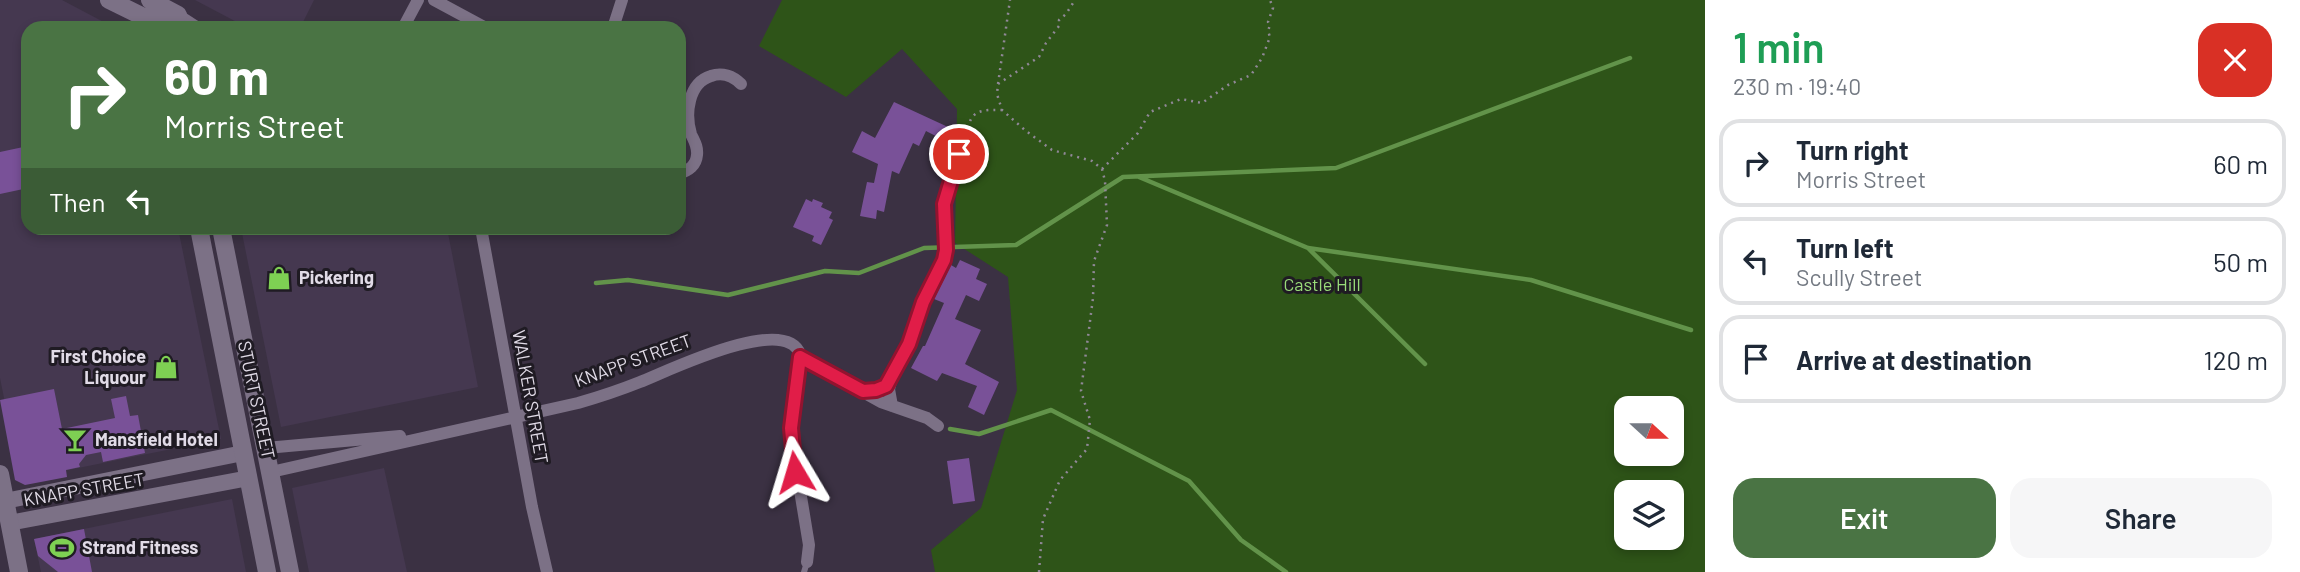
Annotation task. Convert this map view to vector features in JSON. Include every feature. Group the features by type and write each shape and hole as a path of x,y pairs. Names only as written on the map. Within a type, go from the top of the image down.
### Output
{"main road":[{"path":"109,0 170,21"},
{"path":"152,1 170,21"},
{"name":"STURT STREET","path":"200,235 267,572"},
{"name":"STURT STREET","path":"222,235 290,572"},
{"path":"243,453 266,448"},
{"path":"249,478 271,472"},
{"path":"0,474 5,524 19,572"}],"street":[{"path":"407,21 418,0"},
{"path":"434,0 473,21"},
{"path":"615,21 622,0"},
{"path":"686,170 691,167 697,156 689,116 695,87 707,77 718,74 729,76 741,84"},
{"path":"892,406 889,388 892,378 909,344 923,302 945,253 944,204 959,154"},
{"name":"WALKER STREET","path":"482,235 547,572"},
{"name":"KNAPP STREET","path":"271,472 598,397 643,381 679,364 748,343 769,340 790,344 797,348 800,357"},
{"path":"806,567 809,545 791,436 800,357 892,406 927,418 938,426"},
{"path":"863,391 882,389 892,378"},
{"name":"KNAPP STREET","path":"266,448 364,438 429,435"},
{"path":"311,443 316,461"},
{"name":"KNAPP STREET","path":"3,502 243,453"},
{"path":"201,462 205,487"},
{"name":"KNAPP STREET","path":"5,524 249,478"}],"path":[{"path":"1010,0 997,94 1002,110 1052,150 1092,162 1102,169 1107,225 1094,261 1093,298 1081,391 1090,420 1087,449 1060,480 1043,519 1039,572"},
{"path":"998,84 1039,57 1059,26 1059,20 1075,0"},
{"path":"1102,169 1138,133 1150,112 1181,99 1202,103 1221,89 1251,75 1262,58 1270,37 1268,22 1273,8 1270,0"},
{"path":"959,154 971,117 983,109 1002,110"}],"shaded area":[{"path":"0,0 62,0 102,21 21,21 21,235 179,235 221,439 24,479 20,477 0,378"},
{"path":"195,0 314,0 304,21 235,21"},
{"path":"242,235 448,235 478,387 281,427"},
{"path":"384,468 407,572 309,572 292,488"},
{"path":"232,499 246,572 41,572 34,539"}],"green space":[{"name":"Castle Hill","path":"782,0 1705,0 1705,572 935,572 931,550 981,508 1017,390 1008,277 955,243 957,109 902,49 846,97 759,46"}],"building":[{"path":"894,102 961,133 955,146 926,131 919,146 913,143 899,174 892,171 884,212 877,210 876,219 860,216 867,182 874,183 878,164 852,152 862,131 875,138"},
{"path":"21,148 21,190 0,194 0,152"},
{"path":"806,199 823,203 821,207 832,212 829,218 833,220 821,245 812,241 814,236 793,227"},
{"path":"960,260 980,269 976,279 987,284 979,301 966,295 955,319 981,330 965,364 999,382 984,415 968,407 977,386 942,373 937,381 911,368 925,346 944,303 934,299 951,265 956,268"},
{"name":"Mansfield Hotel","path":"54,389 62,429 115,418 111,399 126,396 130,416 138,415 145,453 103,462 101,452 86,455 79,464 80,467 66,470 67,477 25,485 15,480 0,400"},
{"path":"969,458 975,501 953,504 947,461"},
{"name":"Strand Fitness","path":"84,529 92,572 58,572 38,556 34,539"}],"waterway":[{"path":"596,283 628,280 728,295 825,271 859,273 924,248 1016,245 1123,177 1336,168 1630,58"},
{"path":"1139,177 1308,248 1531,280 1691,330"},
{"path":"1309,249 1425,364"},
{"path":"950,429 979,434 1051,410 1189,481 1241,540 1286,572"}],"place":[{"name":"Pickering","path":"279,278"},
{"name":"First Choice Liquour","path":"166,367"},
{"name":"Mansfield Hotel","path":"75,440"},
{"name":"Strand Fitness","path":"62,548"}],"route":[{"path":"795,472 791,428 800,357 863,391 886,386 909,344 923,302 944,260 944,204 959,154"}]}
